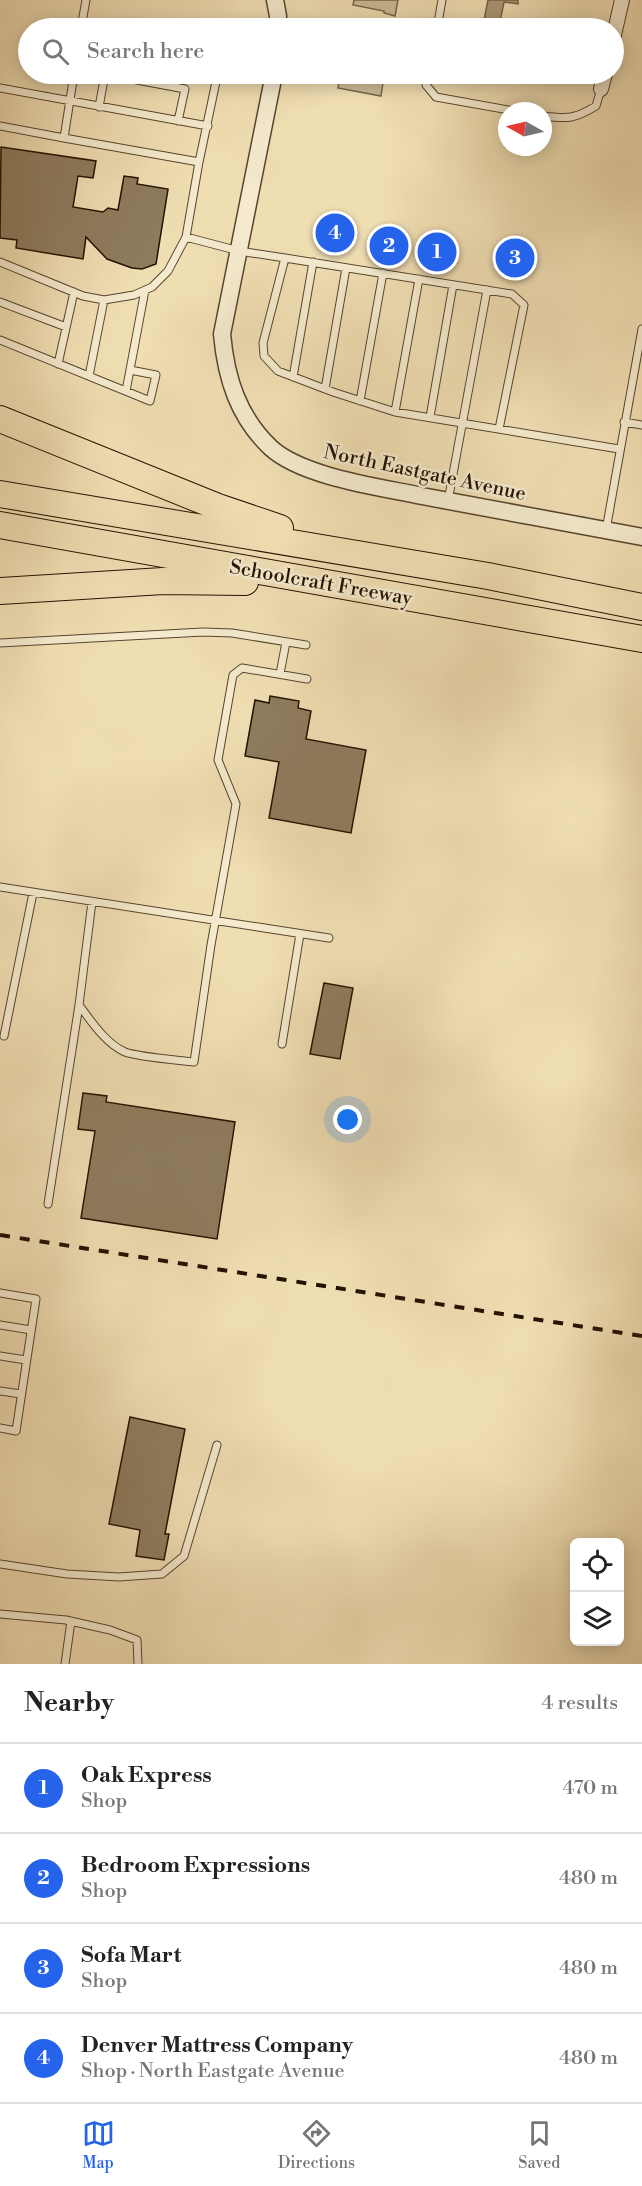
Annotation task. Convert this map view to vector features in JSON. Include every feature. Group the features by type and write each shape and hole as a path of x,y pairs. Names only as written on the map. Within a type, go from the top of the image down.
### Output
{"highway":[{"path":"0,419 156,483 259,522 301,534 488,576"},
{"name":"Schoolcraft Freeway","path":"0,494 488,576 642,607"},
{"name":"Schoolcraft Freeway","path":"0,525 642,639"},
{"path":"0,591 217,580 271,584 484,611"}],"street":[{"path":"275,0 278,18"},
{"path":"618,18 622,0"},
{"name":"North Eastgate Avenue","path":"271,84 222,334 225,363 235,398 251,426 272,449 286,460 365,484 642,537"},
{"path":"601,89 602,84"}],"lane":[{"path":"83,18 86,0"},
{"path":"439,18 442,0"},
{"path":"64,138 73,84"},
{"path":"99,107 103,84"},
{"path":"156,84 185,89 178,121"},
{"path":"0,262 83,296 104,300 134,295 152,287 168,271 186,237 216,84"},
{"path":"426,84 436,97 498,108"},
{"path":"0,88 208,126"},
{"path":"552,117 567,119 580,116 596,106 601,89"},
{"path":"0,126 199,162"},
{"path":"186,237 239,251 512,294 524,305 499,429"},
{"path":"285,258 263,343 264,356 278,371 395,412 619,449"},
{"path":"293,377 314,262"},
{"path":"325,389 346,267"},
{"path":"360,401 383,273"},
{"path":"395,412 418,279"},
{"path":"430,417 453,285"},
{"path":"126,391 145,290"},
{"path":"448,501 487,290"},
{"path":"58,364 74,292"},
{"path":"89,376 104,300"},
{"path":"0,302 66,327"},
{"path":"606,530 642,329"},
{"path":"0,340 150,400 156,375 130,370"},
{"path":"624,422 642,425"},
{"path":"0,643 203,632 232,633 306,645"},
{"path":"280,674 286,642"},
{"path":"79,1005 94,1024 125,1052 194,1062 236,804 218,760 233,675 242,668 307,679"},
{"path":"0,888 329,938"},
{"path":"4,1036 33,893"},
{"path":"48,1203 79,1005 92,902"},
{"path":"282,1044 300,934"},
{"path":"0,1293 36,1299 16,1431 0,1428"},
{"path":"0,1325 31,1330"},
{"path":"0,1356 26,1360"},
{"path":"0,1391 21,1394"},
{"path":"0,1564 67,1574 119,1577 162,1574 184,1556 217,1445"},
{"path":"0,1614 71,1621 110,1630 137,1640 138,1664"},
{"path":"65,1664 71,1621"}],"shaded area":[{"path":"354,0 398,0 395,16 384,13 384,11 353,5"},
{"path":"488,0 518,0 518,4 504,2 501,18 484,18"},
{"path":"339,84 383,84 381,96 338,88"}],"building":[{"path":"1,147 96,161 93,178 78,176 73,207 103,212 108,208 118,210 124,176 138,178 137,184 168,189 156,264 142,269 132,268 107,259 86,237 83,259 16,248 17,240 0,238"},
{"path":"270,696 299,701 298,708 311,711 306,739 366,750 351,833 269,818 279,762 245,756 255,700 269,703"},
{"path":"324,983 353,988 340,1059 310,1054"},
{"path":"83,1093 107,1096 106,1102 235,1122 217,1239 81,1218 95,1131 78,1129"},
{"path":"130,1417 185,1429 165,1534 169,1534 164,1560 136,1556 140,1530 109,1524"}],"railway":[{"path":"0,1235 642,1336"}],"place":[{"name":"Denver Mattress Company","path":"335,233"},
{"name":"Bedroom Expressions","path":"389,246"},
{"name":"Oak Express","path":"437,252"},
{"name":"Sofa Mart","path":"515,258"}]}
